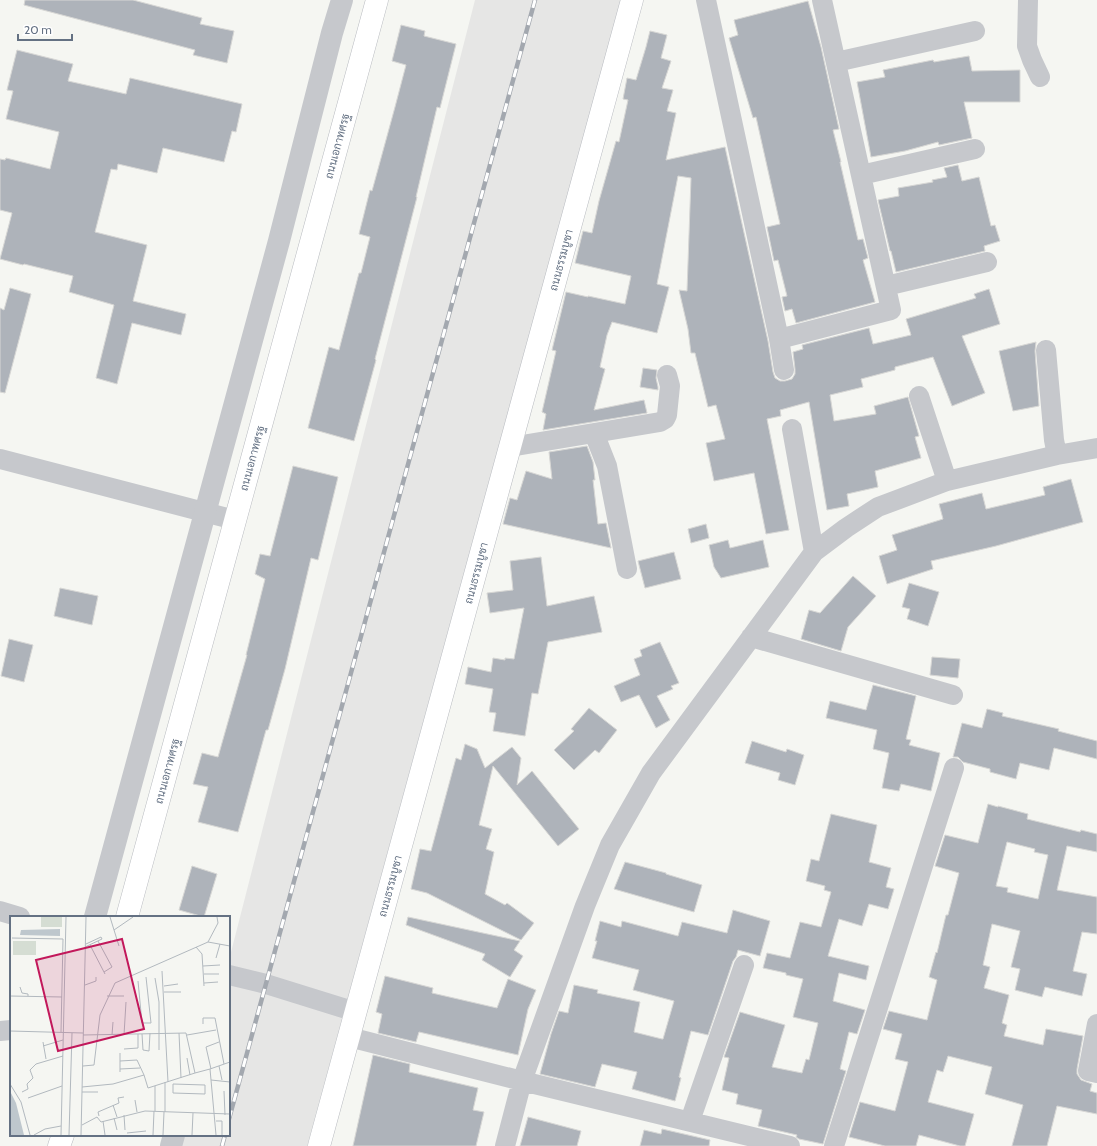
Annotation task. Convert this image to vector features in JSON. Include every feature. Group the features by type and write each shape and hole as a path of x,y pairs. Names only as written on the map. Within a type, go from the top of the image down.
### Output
{"main road":[{"name":"ถนนเอกาทศรฐ","path":"127,916 377,0"},
{"name":"ถนนธรรมบูชา","path":"319,1146 632,0"},
{"path":"59,1146 63,1136"}],"street":[{"path":"95,916 275,256 320,77 342,0"},
{"path":"706,0 779,339 784,370"},
{"path":"779,339 891,310 822,0"},
{"path":"1028,0 1027,46 1040,77"},
{"path":"836,62 975,31"},
{"path":"861,175 975,149"},
{"path":"886,286 986,262"},
{"path":"1046,350 1054,440 1057,455"},
{"path":"510,447 660,422 665,419 668,410 670,386 667,375"},
{"path":"919,396 947,481"},
{"path":"792,428 814,552"},
{"path":"594,433 607,466 627,569"},
{"path":"505,1146 522,1081 585,906 610,846 651,773 814,552 846,528 878,507 947,481 1057,455 1097,448"},
{"path":"0,459 235,520"},
{"path":"751,637 953,695"},
{"path":"834,1146 954,768"},
{"path":"0,911 17,916"},
{"path":"690,1121 744,964"},
{"path":"230,975 266,984 356,1012"},
{"path":"1097,1024 1088,1071 1097,1073"},
{"path":"349,1037 522,1081 690,1121 735,1140 790,1146"},
{"path":"171,1146 174,1136"}],"shaded area":[{"path":"475,0 621,0 307,1146 181,1146 184,1136 230,1136 230,956"}],"building":[{"path":"25,0 133,0 202,18 200,24 234,31 227,63 193,55 195,50 24,5"},
{"path":"808,1 821,47 839,129 833,130 840,162 858,240 863,239 868,258 863,260 875,302 796,323 792,309 785,311 782,297 787,296 778,260 774,261 767,227 780,224 756,117 753,118 729,38 738,35 734,20"},
{"path":"401,25 425,31 424,36 456,44 440,108 437,107 417,197 354,441 308,428 329,347 339,350 370,237 359,234 406,65 392,61"},
{"path":"650,31 667,35 661,58 671,61 662,88 673,90 667,111 676,113 666,160 725,147 775,378 780,381 792,379 795,374 793,352 803,349 802,345 869,328 873,344 911,335 906,319 976,298 974,294 989,289 1000,324 962,336 985,393 952,406 933,357 895,367 895,370 861,379 863,387 830,395 834,421 876,414 874,406 908,397 919,436 915,437 921,458 875,471 878,487 847,494 849,506 827,510 809,402 780,410 781,416 767,419 789,530 766,534 754,473 714,481 706,443 725,439 716,405 708,407 695,353 691,353 688,329 679,290 687,291 691,178 678,176 657,284 669,287 657,333 612,322 607,335 600,367 605,369 594,410 644,400 647,413 543,430 546,414 542,412 556,351 552,350 566,292 625,304 631,276 575,263 583,231 592,233 599,201 616,141 619,142 628,100 623,99 627,78 636,80"},
{"path":"17,50 73,64 68,81 126,94 130,78 242,104 236,132 232,131 224,162 163,148 157,173 118,164 117,170 111,169 95,232 147,245 133,301 186,314 181,335 132,323 117,384 96,378 114,305 69,292 73,276 0,259 12,213 0,210 0,159 5,160 6,158 50,169 59,132 6,119 13,91 7,90"},
{"path":"969,56 972,71 1020,70 1020,102 964,102 972,138 939,145 938,142 905,151 871,157 857,82 885,77 883,70 933,60 934,62"},
{"path":"958,165 962,181 979,177 991,226 995,225 1000,241 984,246 985,251 896,272 878,200 899,196 898,188 933,182 932,180 947,177 944,168"},
{"path":"10,288 31,294 5,393 0,392 0,308 4,310"},
{"path":"1036,342 1035,351 1039,406 1013,411 999,351"},
{"path":"643,368 657,370 656,378 658,390 640,387"},
{"path":"587,446 593,462 595,480 593,480 598,524 606,523 611,548 503,524 510,498 517,500 526,471 552,479 549,452"},
{"path":"293,466 338,477 318,560 311,558 285,669 268,730 266,730 238,832 198,822 208,787 193,784 202,753 218,757 247,655 265,579 255,574 260,554 270,556"},
{"path":"1071,479 1083,522 996,546 931,561 933,569 887,584 879,556 897,550 892,535 943,519 939,504 982,493 986,509 1045,495 1043,487"},
{"path":"706,524 709,538 691,543 688,529"},
{"path":"728,540 730,548 763,540 769,567 721,578 714,567 709,545"},
{"path":"674,552 681,579 645,588 638,561"},
{"path":"541,557 547,606 594,596 602,632 548,642 538,694 532,693 525,736 493,731 496,713 489,712 493,689 465,684 468,667 491,672 493,658 505,660 505,658 514,659 524,608 490,613 487,593 513,590 510,561"},
{"path":"853,576 876,596 848,627 841,651 801,639 809,610 820,613"},
{"path":"909,583 939,592 928,626 907,619 910,609 902,607"},
{"path":"60,588 98,596 92,625 54,616"},
{"path":"9,639 33,645 24,682 1,676"},
{"path":"660,642 679,683 671,686 673,689 657,696 670,720 656,728 639,695 621,702 614,686 640,675 634,659 642,656 640,650"},
{"path":"932,657 960,659 958,678 930,675"},
{"path":"873,685 916,696 906,739 911,740 909,745 940,753 931,791 901,784 899,791 882,788 889,753 873,749 877,730 826,718 830,701 866,710"},
{"path":"589,708 617,730 599,753 595,750 574,770 554,750 574,731 571,729"},
{"path":"987,709 1003,713 1002,716 1059,729 1058,731 1097,741 1097,759 1054,748 1049,770 1020,763 1016,779 990,772 990,769 963,762 958,757 953,757 962,723 982,728"},
{"path":"752,741 786,752 787,749 804,755 795,785 778,780 780,773 745,763"},
{"path":"465,744 477,749 485,768 512,747 521,758 517,785 532,771 579,829 558,846 493,766 479,825 492,829 486,849 494,852 485,894 505,905 507,903 534,923 521,940 427,893 411,889 420,849 431,851 456,758 461,760"},
{"path":"988,804 1028,814 1027,819 1080,832 1081,830 1097,834 1097,852 1067,846 1057,890 1097,897 1097,934 1082,932 1073,971 1087,974 1082,996 1045,987 1042,997 1015,990 1020,969 1011,967 1020,931 992,924 983,965 990,967 984,988 1009,995 1002,1023 1007,1025 1004,1036 1043,1045 1046,1029 1083,1036 1077,1074 1081,1080 1092,1084 1090,1091 1097,1093 1097,1114 1057,1106 1047,1146 1012,1146 1023,1105 985,1094 992,1067 948,1056 943,1072 937,1070 928,1102 974,1114 965,1146 919,1135 916,1146 885,1146 849,1137 860,1102 895,1111 908,1062 895,1059 902,1034 883,1029 889,1011 927,1020 937,980 929,977 959,873 935,866 945,835 978,843","holes":["1007,842 1035,849 1034,852 1048,855 1038,899 1007,892 1008,888 996,886"]},
{"path":"831,814 877,825 869,862 891,868 886,887 894,889 888,909 869,904 862,926 839,919 828,956 869,966 866,980 839,973 833,1001 865,1010 857,1034 849,1032 840,1069 846,1071 823,1144 799,1139 796,1137 797,1135 758,1126 762,1110 736,1104 738,1094 722,1090 729,1058 724,1057 740,1012 785,1025 772,1067 802,1073 806,1059 809,1060 818,1023 793,1017 803,979 786,975 786,973 763,968 767,953 790,958 800,922 821,927 831,892 824,890 825,886 806,881 811,859 819,861"},
{"path":"625,862 702,885 694,912 614,889"},
{"path":"192,866 217,874 204,916 179,910"},
{"path":"733,910 770,921 760,956 738,950 708,1035 691,1031 679,1077 681,1078 675,1101 632,1089 637,1072 602,1064 595,1087 540,1074 559,1011 568,1013 574,985 598,990 597,993 640,1002 634,1032 663,1039 674,1001 633,990 639,970 592,958 597,941 595,941 600,921 621,927 622,921 678,936 682,922 727,933"},
{"path":"408,917 520,941 514,950 523,956 510,977 482,960 485,954 406,925"},
{"path":"385,976 433,988 432,993 497,1008 508,979 536,990 528,1009 518,1055 419,1032 416,1042 378,1033 382,1014 376,1012"},
{"path":"373,1055 410,1064 409,1072 478,1088 473,1110 484,1112 476,1146 353,1146"},
{"path":"528,1117 581,1131 577,1146 520,1146"},
{"path":"662,1129 710,1140 709,1146 640,1146 644,1130 661,1134"}],"railway":[{"path":"230,1115 535,0"},
{"path":"222,1146 225,1136"}]}
